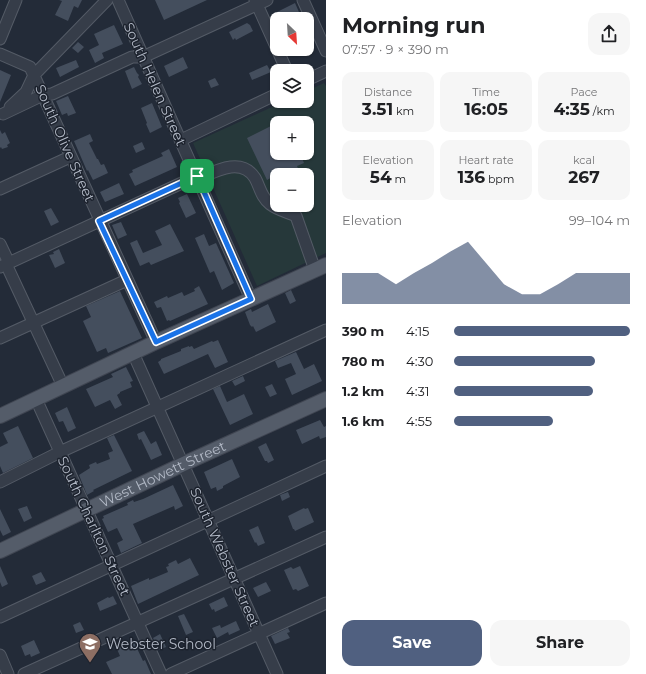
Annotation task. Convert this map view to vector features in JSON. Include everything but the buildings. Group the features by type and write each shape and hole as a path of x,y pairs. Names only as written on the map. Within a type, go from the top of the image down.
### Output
{"main road":[{"path":"0,416 156,342 321,267"},
{"name":"West Howett Street","path":"0,551 86,509 326,399"}],"street":[{"path":"0,39 16,0"},
{"path":"2,115 26,92 34,75 107,0"},
{"name":"South Helen Street","path":"118,0 251,299"},
{"path":"303,0 326,51"},
{"path":"2,115 43,95 52,94 132,57 143,57 260,1 284,64"},
{"path":"0,54 30,67 34,75"},
{"path":"314,77 326,71"},
{"name":"South Olive Street","path":"34,75 99,221 156,342"},
{"path":"180,140 270,97"},
{"path":"0,189 70,157"},
{"path":"5,264 198,178 224,168 234,166 249,172 254,177 263,196 269,204 277,209 296,216 321,267"},
{"path":"0,244 5,264 33,323 48,350 63,386"},
{"path":"0,338 127,280"},
{"path":"0,482 60,452 326,330"},
{"name":"South Webster Street","path":"133,354 277,674"},
{"name":"South Charlton Street","path":"36,399 161,674"},
{"path":"0,617 326,466"},
{"path":"24,674 326,537"},
{"path":"171,674 326,603"},
{"path":"0,656 8,674"}],"shaded area":[{"path":"324,83 326,86 326,253 257,286 193,143 270,108 314,108 314,88"}],"place":[{"name":"Webster School","path":"90,664"}],"route":[{"path":"197,176 251,299 156,342 99,221 197,176"}]}
